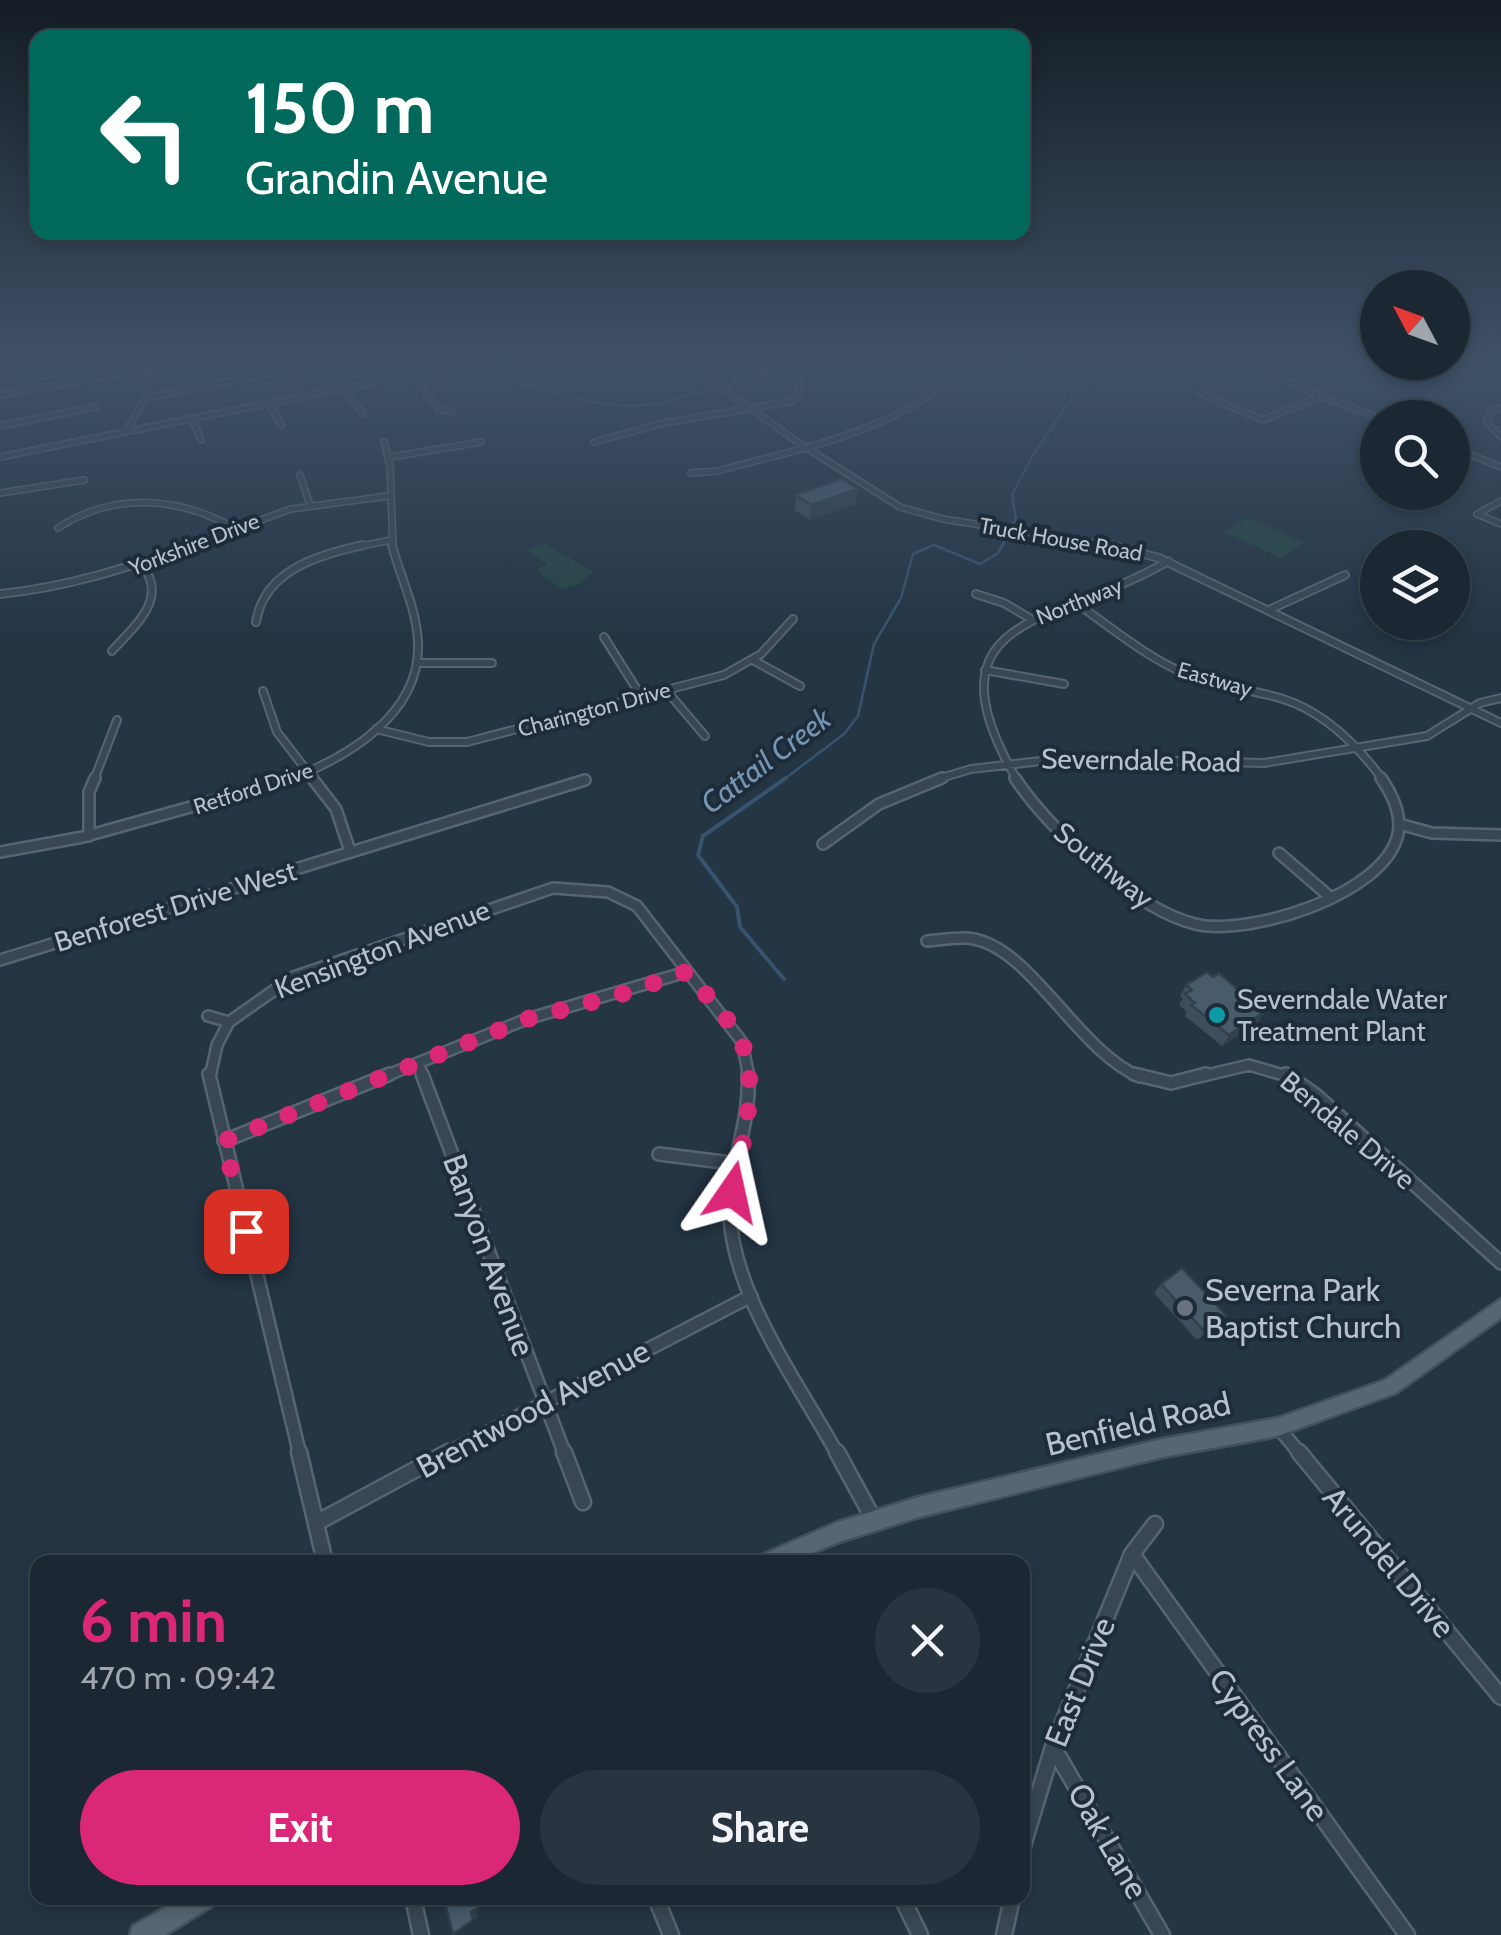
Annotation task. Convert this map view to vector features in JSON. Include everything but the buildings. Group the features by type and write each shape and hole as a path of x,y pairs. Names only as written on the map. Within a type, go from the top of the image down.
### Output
{"main road":[{"name":"Benfield Road","path":"786,1555 874,1520 1164,1448 1278,1426 1390,1387 1501,1308"},
{"path":"142,1935 192,1905"}],"street":[{"path":"406,454 390,457 388,496 392,540 416,632 417,662 492,662"},
{"path":"691,474 771,454"},
{"name":"Truck House Road","path":"816,454 880,496 918,513 1108,544 1168,561 1501,723"},
{"path":"1470,454 1501,467"},
{"path":"300,475 310,505"},
{"path":"0,493 84,480"},
{"name":"Yorkshire Drive","path":"0,594 50,589 142,565 234,528 310,505 388,496"},
{"path":"1501,501 1477,514 1501,524"},
{"path":"58,528 100,509 136,502 201,509 234,528"},
{"path":"256,622 258,601 279,578 336,552 392,540"},
{"name":"Northway","path":"985,670 999,642 1031,619 1168,561"},
{"path":"112,651 156,596 155,580 142,565"},
{"path":"1269,610 1345,575"},
{"path":"976,594 1004,603 1031,619"},
{"name":"Eastway","path":"1076,603 1186,674 1268,694 1321,716 1355,750"},
{"name":"Charington Drive","path":"376,729 429,742 467,742 724,675 753,660 793,619"},
{"path":"604,637 641,696"},
{"path":"753,660 800,686"},
{"name":"Retford Drive","path":"0,852 89,836 309,772 345,754 376,729 397,704 417,662"},
{"path":"1006,760 982,706 985,670 1064,684"},
{"path":"666,690 705,736"},
{"path":"264,692 277,732 336,809 350,852"},
{"name":"Severndale Road","path":"824,844 844,824 924,781 956,770 1036,757 1264,762 1355,750 1428,736 1488,698 1501,698"},
{"path":"89,836 88,792 117,720"},
{"path":"1355,750 1388,790 1399,824 1432,833 1501,835"},
{"name":"Southway","path":"1006,760 1021,789 1066,838 1131,893 1164,913 1209,926 1246,928 1286,920 1330,897 1384,861 1394,847 1399,824"},
{"name":"Benforest Drive West","path":"0,960 585,780"},
{"path":"1279,854 1330,897"},
{"name":"Kensington Avenue","path":"229,1022 293,977 543,889 594,888 629,901 666,939 686,972 736,1033 746,1054 748,1093 730,1219 734,1251 750,1296 874,1520"},
{"name":"Bendale Drive","path":"927,941 972,938 994,946 1115,1063 1149,1081 1182,1084 1229,1065 1278,1070 1501,1262"},
{"path":"224,1141 527,1019 686,972"},
{"path":"208,1016 229,1022 216,1045 210,1072 323,1555"},
{"name":"Banyon Avenue","path":"418,1063 542,1402 583,1502"},
{"path":"659,1154 739,1164"},
{"name":"Brentwood Avenue","path":"316,1524 750,1296"},
{"name":"Arundel Drive","path":"1278,1426 1501,1697"},
{"name":"East Drive","path":"1030,1824 1054,1747 1132,1554 1156,1524"},
{"name":"Cypress Lane","path":"1132,1554 1407,1935"},
{"name":"Oak Lane","path":"1054,1747 1162,1935"},
{"path":"414,1905 422,1935"},
{"path":"659,1905 670,1935"},
{"path":"905,1905 920,1935"},
{"path":"1004,1935 1010,1905"}],"green space":[{"path":"1249,518 1305,543 1281,558 1224,532"},
{"path":"545,543 593,572 579,584 561,589 536,570 547,564 527,550"}],"waterway":[{"name":"Cattail Creek","path":"1012,525 1016,519 1012,495 1033,454"},
{"name":"Cattail Creek","path":"783,780 844,734 858,716 874,644 901,598 913,554 934,545 980,564 998,553 1009,534"},
{"name":"Cattail Creek","path":"784,979 740,927 737,907 698,855 703,836 786,778"}],"place":[{"name":"Severndale Water Treatment Plant","path":"1217,1015"},
{"name":"Severna Park Baptist Church","path":"1185,1308"}],"route":[{"path":"246,1231 224,1141 527,1019 686,972 736,1033 746,1054 748,1093 732,1192"}]}
